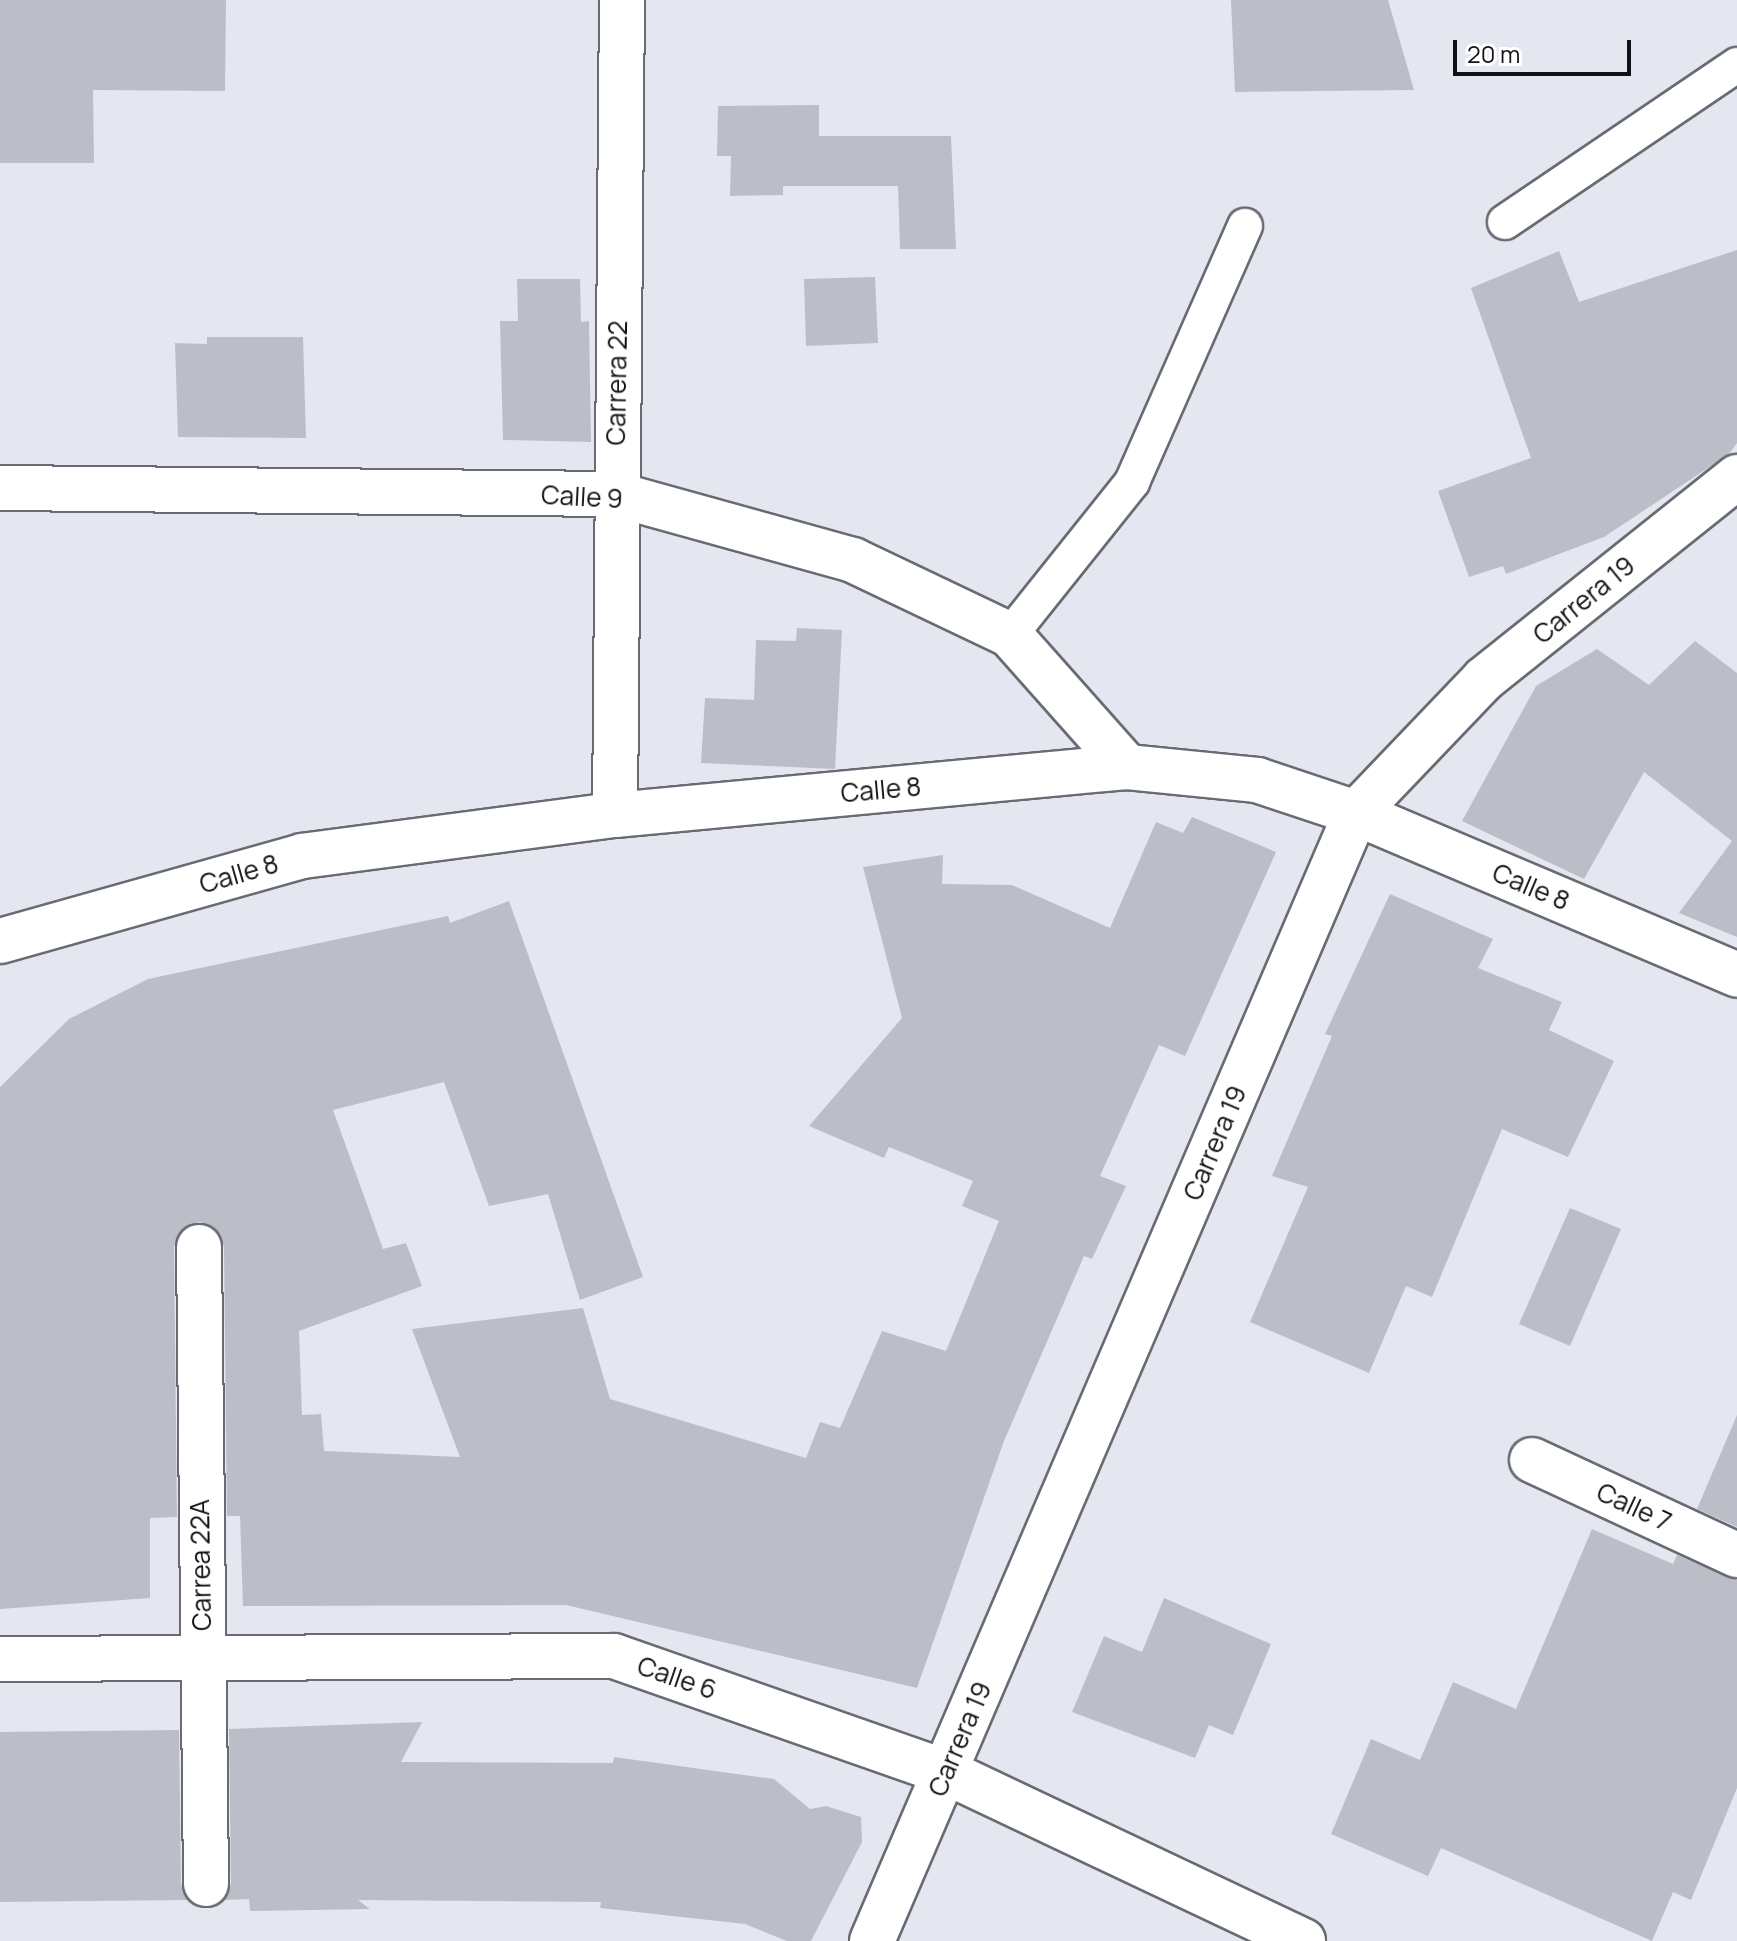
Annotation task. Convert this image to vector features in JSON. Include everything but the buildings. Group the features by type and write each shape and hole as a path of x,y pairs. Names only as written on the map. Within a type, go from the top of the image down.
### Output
{"street":[{"name":"Carrera 22","path":"615,815 615,494 622,0"},
{"name":"Carrera 19","path":"872,1941 1356,813 1484,679 1737,477"},
{"name":"Calle 9","path":"0,488 615,494 853,560 1010,635 1127,767"},
{"name":"Calle 8","path":"0,941 302,856 615,815 1127,767 1257,780 1356,813 1737,975"},
{"name":"Carrea 22A","path":"199,1247 206,1884"},
{"name":"Calle 7","path":"1532,1460 1737,1555"},
{"name":"Calle 6","path":"0,1659 202,1653 614,1656 946,1772 1303,1941"}],"lane":[{"path":"1505,222 1737,65"},
{"path":"1010,635 1132,482 1245,226"}]}
